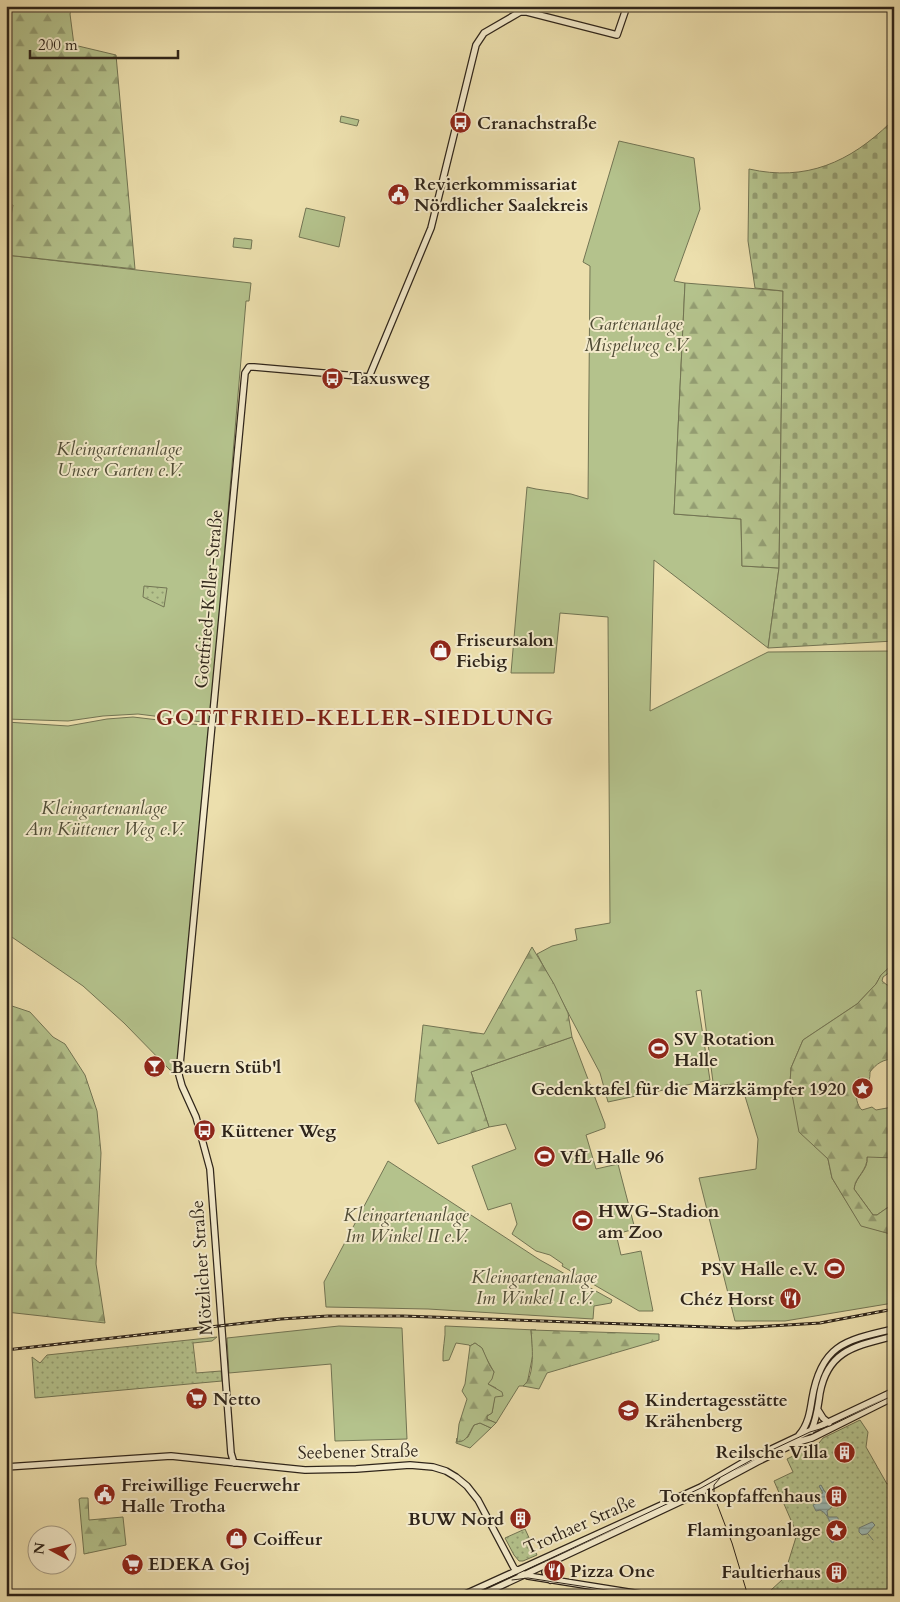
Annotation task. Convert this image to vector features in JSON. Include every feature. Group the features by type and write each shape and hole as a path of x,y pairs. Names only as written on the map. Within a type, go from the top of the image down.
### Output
{"street":[{"name":"Gottfried-Keller-Straße","path":"179,1075 245,372 249,367 254,367 369,378 431,228 474,53 481,36 520,12 527,12 617,34 627,6"},
{"name":"Mötzlicher Straße","path":"179,1075 196,1117 210,1168 231,1453 234,1463"},
{"path":"798,1439 808,1420 816,1381 827,1358 839,1346 851,1340 894,1329"},
{"path":"811,1430 818,1410 824,1377 834,1360 856,1346 894,1336"},
{"path":"711,1484 798,1439 811,1430 894,1391"},
{"path":"798,1439 812,1438 894,1397"},
{"path":"818,1410 828,1422"},
{"name":"Seebener Straße","path":"6,1467 171,1456 322,1470 422,1465 446,1471 462,1481 478,1500 516,1570 524,1575 653,1596"},
{"name":"Trothaer Straße","path":"479,1596 711,1484"},
{"name":"Trothaer Straße","path":"461,1596 711,1484"},
{"path":"547,1564 545,1572 550,1580"}],"green space":[{"path":"35,6 72,6 70,14 74,45 116,55 135,269 6,255 6,244 13,205 6,205 6,9 32,10"},
{"path":"341,116 359,120 357,126 340,122"},
{"path":"890,123 894,126 894,641 768,648 779,568 783,291 755,288 748,241 749,169 789,173 826,166 859,148"},
{"name":"Gartenanlage Mispelweg e.V.","path":"619,141 694,158 700,209 674,281 685,283 674,514 741,519 742,566 779,568 768,648 654,560 650,711 768,652 894,651 894,963 881,975 876,984 857,1004 803,1040 791,1068 790,1083 800,1131 828,1159 832,1178 861,1225 894,1235 894,1302 887,1304 785,1321 735,1321 699,1178 756,1169 758,1139 741,1083 717,1086 713,1082 701,990 696,991 710,1080 608,1102 600,1073 537,954 552,946 577,940 575,929 610,923 608,617 560,613 554,673 511,673 527,487 571,494 588,499 590,266 583,262"},
{"path":"306,208 345,217 339,247 299,237"},
{"path":"234,238 252,240 251,249 233,247"},
{"name":"Kleingartenanlage Unser Garten e.V.","path":"6,255 251,283 249,301 246,301 210,723 138,714 68,721 6,719"},
{"path":"685,283 783,291 779,568 742,566 741,519 674,514"},
{"path":"144,586 167,588 164,607 143,597"},
{"name":"Kleingartenanlage Am Küttener Weg e.V.","path":"133,717 210,726 178,1072 170,1070 124,1023 83,986 6,933 6,722 68,726 107,719"},
{"path":"532,947 554,984 568,1013 572,1037 471,1072 489,1127 438,1144 415,1101 423,1025 484,1034"},
{"path":"894,963 894,969 883,977 882,981 887,985 892,985 890,998 894,1006 894,1059 883,1061 875,1067 870,1072 865,1088 857,1089 856,1094 862,1110 872,1107 876,1110 894,1105 894,1158 867,1157 866,1166 854,1189 873,1215 877,1215 894,1203 894,1235 861,1226 832,1178 828,1159 799,1132 790,1083 791,1068 803,1040 857,1004 876,984 881,975"},
{"path":"6,1004 30,1012 53,1037 65,1044 85,1075 97,1111 101,1153 96,1264 105,1323 6,1312"},
{"name":"VfL Halle 96","path":"572,1037 605,1124 605,1128 586,1135 596,1169 618,1164 635,1229 616,1234 621,1255 641,1251 653,1311 639,1311 562,1266 563,1264 550,1255 536,1251 512,1234 517,1224 511,1203 488,1210 472,1166 516,1149 506,1124 489,1127 471,1072"},
{"path":"867,1157 894,1158 894,1203 877,1215 873,1215 854,1189 866,1166"},
{"path":"388,1161 540,1260 612,1300 611,1303 594,1306 593,1319 428,1309 326,1307 324,1282"},
{"path":"339,1326 402,1328 407,1439 335,1441 331,1364 229,1373 227,1338"},
{"path":"445,1326 536,1330 531,1330 533,1354 527,1384 519,1386 496,1423 487,1419 487,1416 492,1413 496,1388 488,1384 494,1372 482,1348 475,1343 470,1346 456,1343 449,1360 443,1361"},
{"path":"531,1330 659,1334 659,1340 547,1373 539,1389 523,1386 527,1382 532,1368"},
{"path":"217,1337 212,1341 193,1343 196,1373 221,1371 222,1381 35,1398 32,1357 40,1363 47,1355"},
{"path":"475,1343 482,1348 494,1372 488,1384 502,1392 503,1396 495,1397 492,1413 487,1416 487,1419 496,1423 491,1428 480,1423 474,1425 464,1440 457,1442 459,1424 467,1399 462,1391 465,1384 470,1346"},
{"path":"860,1420 868,1432 866,1447 887,1484 894,1481 894,1596 775,1596 771,1590 783,1579 797,1534 774,1481 793,1472 787,1459 819,1443 823,1438"},
{"path":"480,1423 491,1428 470,1448 456,1443 457,1438 457,1442 468,1437 474,1425"},
{"path":"88,1498 89,1520 123,1517 126,1545 84,1554 79,1499"},
{"path":"525,1529 537,1555 519,1561 505,1538"}],"water":[{"path":"821,1485 825,1492 830,1494 829,1499 834,1500 831,1508 827,1511 828,1517 837,1517 839,1520 836,1523 837,1532 833,1534 834,1542 832,1543 828,1537 831,1534 831,1530 827,1517 820,1510 816,1511 813,1505 817,1503 817,1496 823,1493 819,1486"},
{"path":"872,1522 875,1525 867,1534 862,1535 859,1532 859,1528"}],"waterway":[{"path":"868,1534 873,1540"}],"tram line":[{"path":"470,1596 701,1488 757,1457 810,1432 830,1426 894,1395"},
{"path":"720,1478 714,1485 714,1496 732,1543 748,1596"},
{"path":"512,1580 528,1578 646,1596"},
{"path":"640,1591 671,1596"}],"railway":[{"path":"6,1350 281,1319 328,1316 403,1316 737,1328 820,1323 894,1309"}],"place":[{"name":"Cranachstraße","path":"461,123"},
{"name":"Revierkommissariat Nördlicher Saalekreis","path":"398,194"},
{"name":"Taxusweg","path":"333,378"},
{"name":"Friseursalon Fiebig","path":"440,650"},
{"name":"SV Rotation Halle","path":"658,1049"},
{"name":"Bauern Stüb'l","path":"155,1067"},
{"name":"Gedenktafel für die Märzkämpfer 1920","path":"862,1089"},
{"name":"Küttener Weg","path":"205,1131"},
{"name":"VfL Halle 96","path":"544,1157"},
{"name":"HWG-Stadion am Zoo","path":"582,1221"},
{"name":"PSV Halle e.V.","path":"834,1269"},
{"name":"Chéz Horst","path":"790,1299"},
{"name":"Netto","path":"197,1399"},
{"name":"Kindertagesstätte Krähenberg","path":"629,1410"},
{"name":"Reilsche Villa","path":"844,1452"},
{"name":"Freiwillige Feuerwehr Halle Trotha","path":"105,1495"},
{"name":"Totenkopfaffenhaus","path":"837,1496"},
{"name":"BUW Nord","path":"520,1519"},
{"name":"Flamingoanlage","path":"837,1530"},
{"name":"Coiffeur","path":"237,1539"},
{"name":"EDEKA Goj","path":"132,1564"},
{"name":"Pizza One","path":"554,1571"},
{"name":"Faultierhaus","path":"837,1572"}],"district":[{"name":"GOTTFRIED-KELLER-SIEDLUNG","path":"355,718"}],"park label":[{"name":"Kleingartenanlage Im Winkel II e.V.","path":"406,1225"},
{"name":"Kleingartenanlage Im Winkel I e.V.","path":"534,1287"}]}
